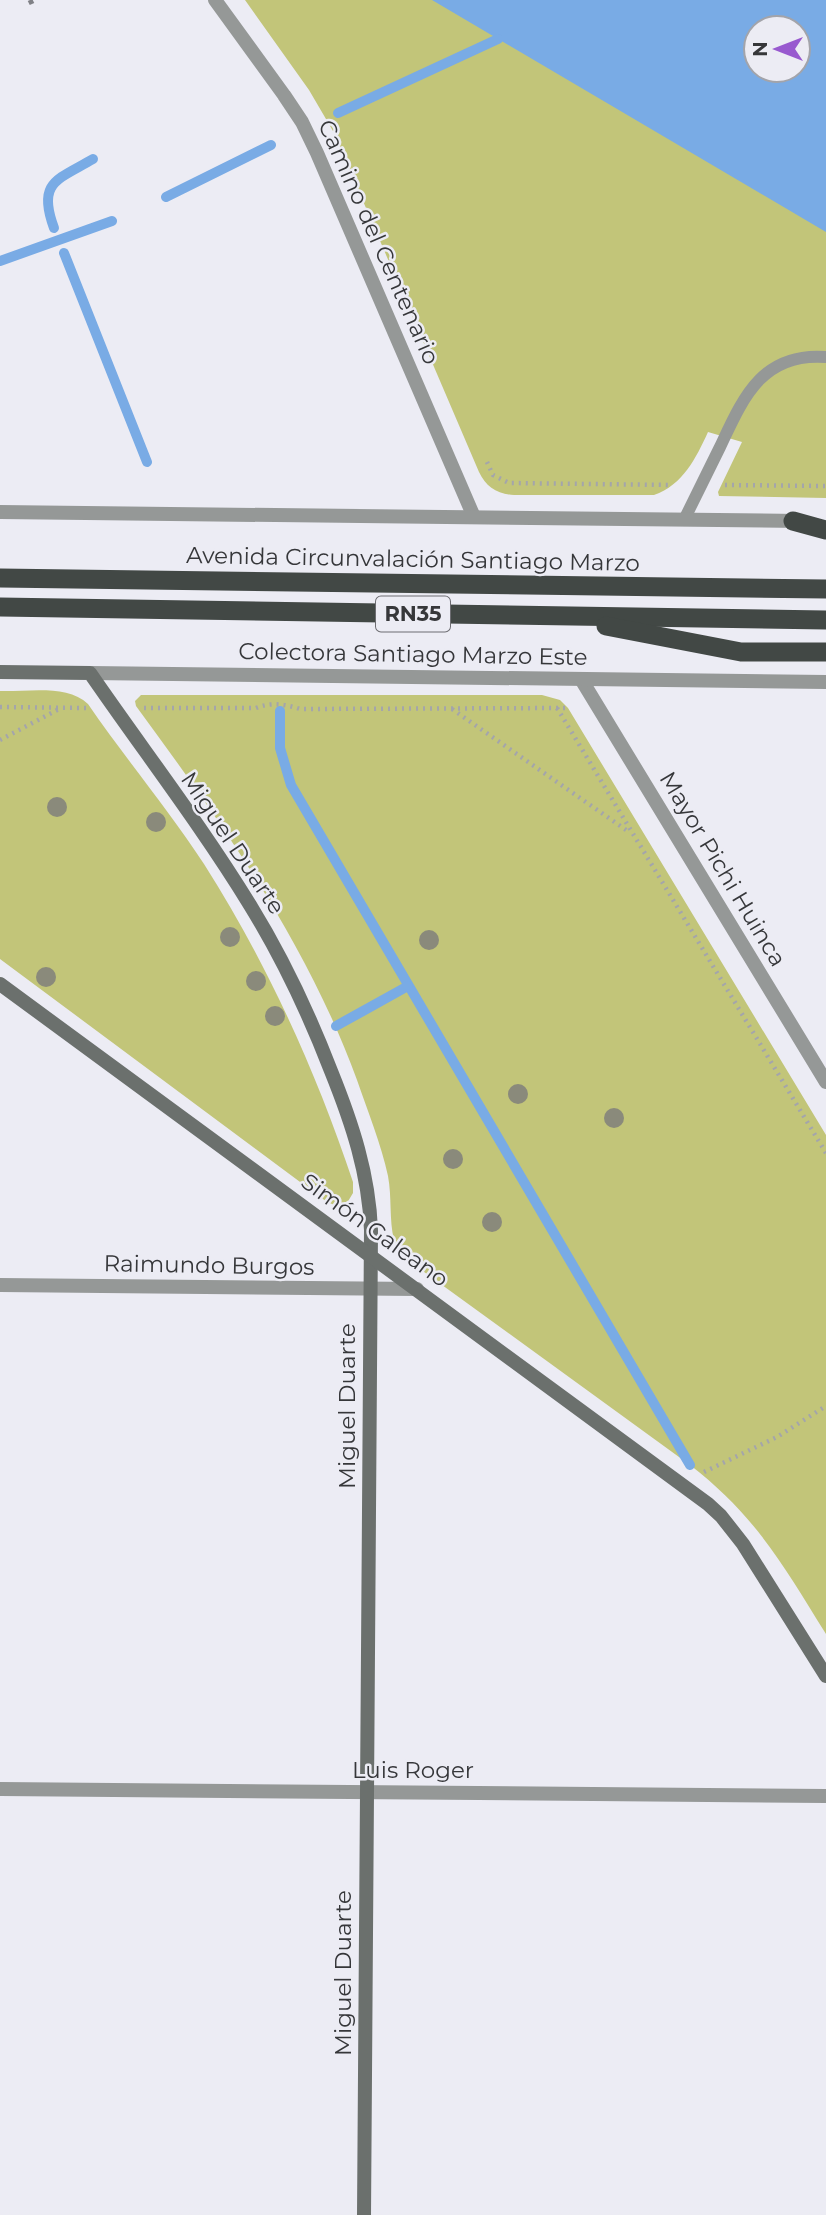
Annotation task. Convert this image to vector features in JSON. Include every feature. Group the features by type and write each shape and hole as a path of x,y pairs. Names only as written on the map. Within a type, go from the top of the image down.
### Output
{"highway":[{"path":"793,521 826,530"},
{"name":"Avenida Circunvalación Santiago Marzo","path":"0,578 826,589"},
{"name":"RN35","path":"0,607 826,620"},
{"path":"561,616 741,652 826,652"}],"main road":[{"name":"Colectora Santiago Marzo Este","path":"0,672 90,673"},
{"name":"Miguel Duarte","path":"90,673 226,867 298,995 320,1042 358,1145 370,1201 364,2215"},
{"name":"Simón Galeano","path":"0,984 721,1516 743,1544 826,1675"}],"street":[{"name":"Camino del Centenario","path":"215,0 302,122 474,517"},
{"path":"0,512 826,521"},
{"name":"Colectora Santiago Marzo Este","path":"90,673 826,682"},
{"name":"Mayor Pichi Huinca","path":"581,679 826,1082"},
{"name":"Raimundo Burgos","path":"0,1285 416,1290"},
{"name":"Luis Roger","path":"0,1789 826,1796"}],"lane":[{"path":"684,520 742,402 755,383 787,362 826,357"}],"path":[{"path":"487,462 496,478 509,483 672,485"},
{"path":"479,472 490,471"},
{"path":"721,485 826,486"},
{"path":"138,708 256,708 267,704 288,705 300,709 568,708"},
{"path":"0,708 91,708"},
{"path":"0,740 62,708"},
{"path":"452,708 633,834"},
{"path":"557,708 826,1153"},
{"path":"681,1484 777,1437 826,1406"}],"green space":[{"path":"245,0 826,0 826,498 719,496 718,492 742,442 708,432 681,478 654,495 514,495 502,493 489,486 479,472 333,131 309,90"},
{"path":"0,691 58,691 88,704 204,864 269,979 323,1099 353,1182 353,1193 347,1203 337,1206 327,1202 0,959"},
{"path":"141,695 542,695 560,700 568,708 826,1135 826,1634 767,1543 713,1484 400,1252 392,1232 388,1176 382,1152 337,1029 288,932 260,886 200,795 136,706 135,701"}],"water":[{"path":"432,0 826,0 826,232"}],"waterway":[{"path":"338,113 498,39"},
{"path":"166,197 271,145"},
{"path":"54,228 49,213 49,191 60,178 93,159"},
{"path":"0,261 112,221"},
{"path":"64,253 147,462"},
{"path":"280,711 280,748 291,785 690,1465"},
{"path":"336,1026 408,986"}],"railway":[{"path":"30,0 32,4"}]}
